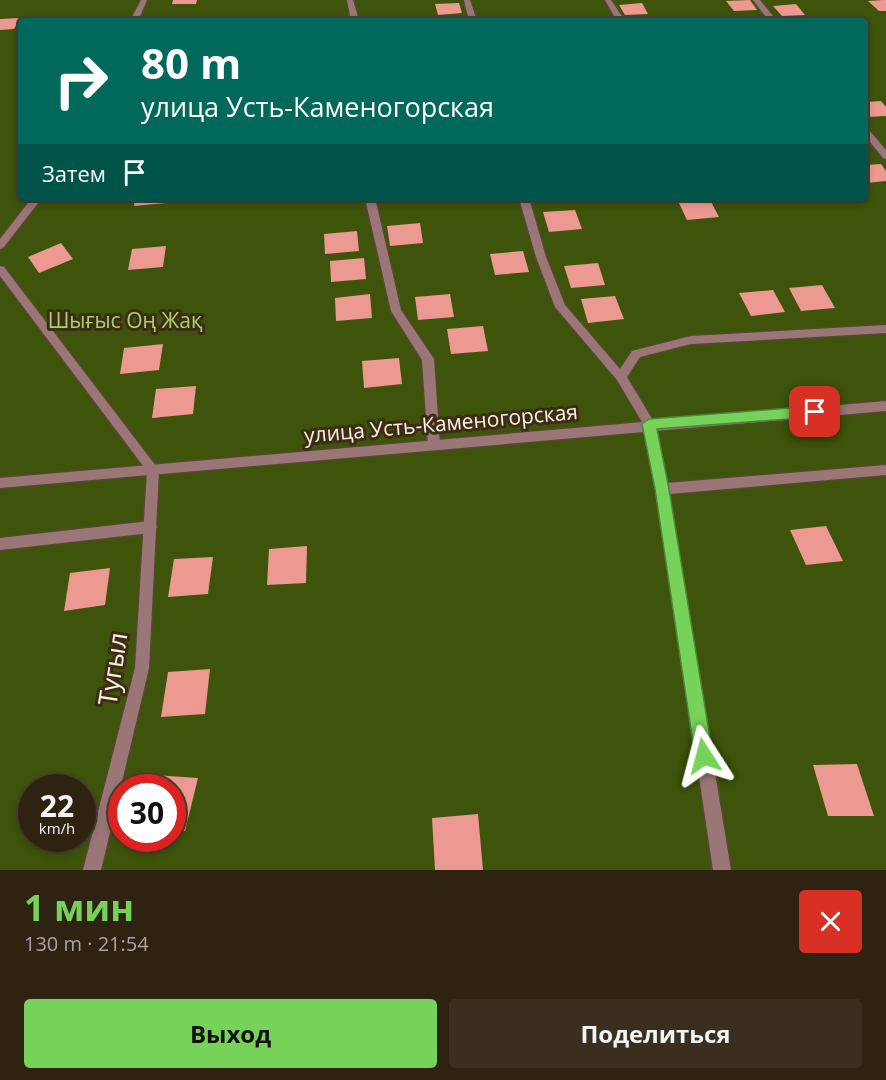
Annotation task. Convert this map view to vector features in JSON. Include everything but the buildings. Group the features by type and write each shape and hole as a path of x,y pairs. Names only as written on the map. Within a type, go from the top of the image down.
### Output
{"street":[{"path":"135,18 144,0"},
{"path":"350,0 354,18"},
{"path":"467,0 472,18"},
{"path":"608,0 619,18"},
{"path":"756,0 771,18"},
{"path":"868,134 886,156"},
{"path":"868,148 879,148"},
{"path":"0,246 35,201"},
{"path":"371,201 396,311 428,359 434,445"},
{"path":"525,201 541,257 560,307 621,376 649,424 662,489 722,870"},
{"path":"0,269 153,470"},
{"path":"621,376 636,354 691,340 886,329"},
{"name":"улица Усть-Каменогорская","path":"0,483 649,424 886,406"},
{"name":"Тугыл","path":"93,870 142,668 153,470"},
{"path":"662,489 886,470"},
{"path":"0,544 150,527"}],"green space":[{"name":"Шығыс Оң Жақ","path":"0,0 886,0 886,870 0,870"}],"route":[{"path":"704,756 662,489 649,424 815,412"}]}
